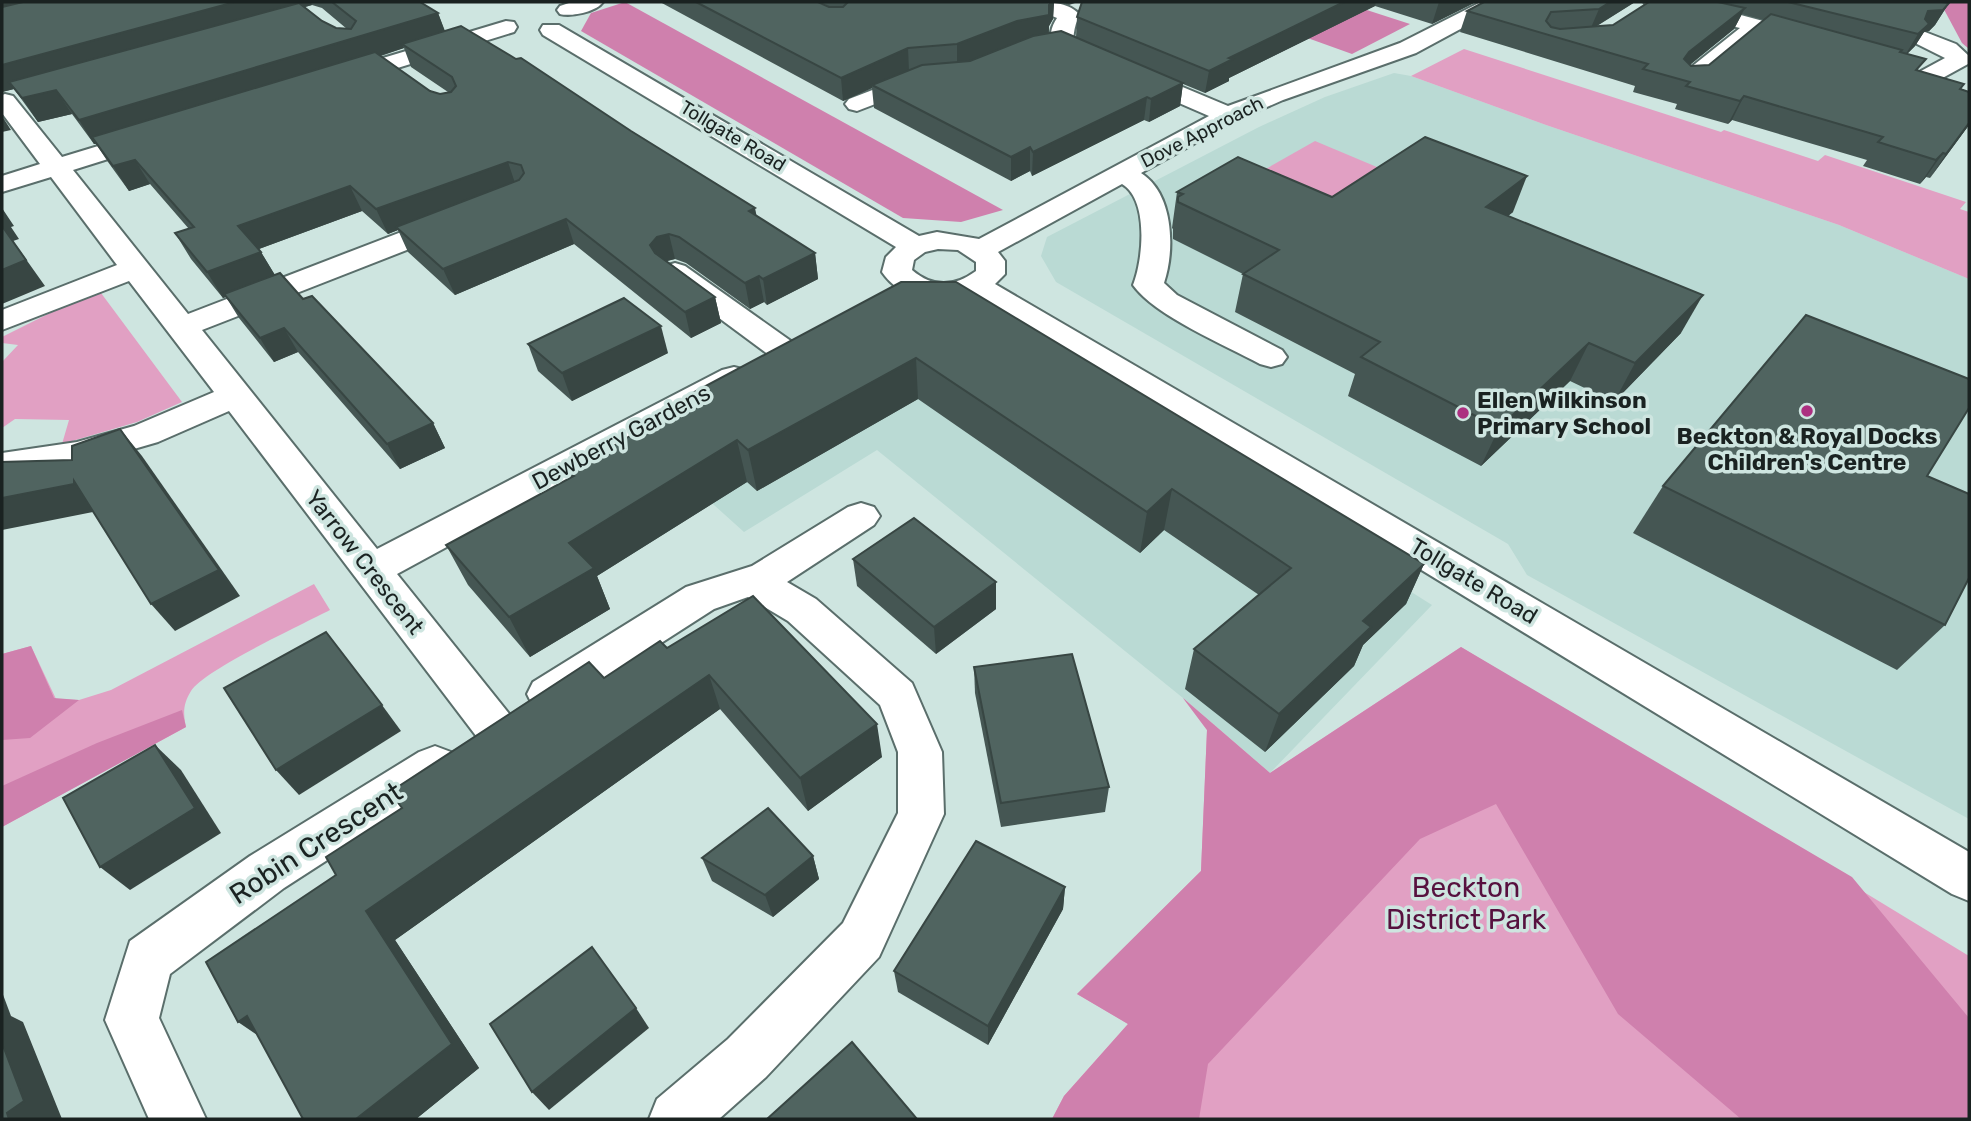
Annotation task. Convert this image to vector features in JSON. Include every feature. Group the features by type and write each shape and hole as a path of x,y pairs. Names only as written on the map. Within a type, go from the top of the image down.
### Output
{"street":[{"path":"321,85 593,2"},
{"path":"1035,2 1069,15"},
{"name":"Dove Approach","path":"979,267 1122,173 1228,116 1275,94 1374,62 1432,37 1496,2"},
{"path":"1630,17 1654,2 1718,7 1756,25 1834,47"},
{"path":"1062,43 1062,27 1069,15 1091,6"},
{"name":"Tollgate Road","path":"536,21 915,246 937,240 962,241 979,267 1969,878"},
{"path":"1688,81 1756,25"},
{"path":"1925,39 1948,49 1960,59 1919,72 1954,88"},
{"path":"1038,48 1062,43 1088,54"},
{"path":"388,64 408,79"},
{"path":"1113,65 1228,116"},
{"path":"857,104 918,78 939,77"},
{"path":"4,102 32,94"},
{"name":"Yarrow Crescent","path":"4,102 495,728"},
{"path":"2,184 176,130"},
{"path":"1122,173 1142,188 1152,217 1155,233 1154,272 1148,285 1166,301 1271,357"},
{"path":"182,327 478,212"},
{"path":"915,246 900,257 897,272 908,285 929,292 955,293 979,267"},
{"path":"2,321 135,268"},
{"name":"Dewberry Gardens","path":"371,570 795,344 674,271"},
{"path":"878,301 908,285"},
{"path":"2,465 77,454 146,434 235,396"},
{"name":"Robin Crescent","path":"178,1119 132,1020 148,959 267,872 700,598 752,581 756,583 861,516"},
{"path":"677,1119 747,1058 861,940 921,814 920,752 897,695 802,610 756,583"}],"shaded area":[{"path":"625,2 1003,210 961,222 903,218 581,31 591,13"},
{"path":"1208,2 1342,2 1410,24 1352,54"},
{"path":"1940,2 1969,2 1969,49 1962,43"},
{"path":"1394,73 1411,76 1839,225 1969,279 1969,819 1527,575 1508,544 1056,282 1041,256 1047,237 1259,127 1325,97"},
{"path":"970,314 1432,605 1270,773 1183,698 877,450 744,532 654,451"},
{"path":"31,646 54,698 79,700 30,738 2,740 2,654"},
{"name":"Beckton District Park","path":"1461,647 1852,877 1969,1018 1969,1119 1741,1119 1618,1014 1496,804 1420,839 1208,1064 1199,1119 1052,1119 1064,1096 1128,1024 1077,994 1201,871 1207,730 1183,698 1270,773"},
{"path":"182,710 186,727 2,827 2,786 97,743"}],"green space":[{"path":"1464,49 1721,132 1724,130 1818,161 1825,155 1966,202 1960,209 1969,212 1969,279 1839,225 1411,76"},
{"path":"1315,141 1384,170 1320,210 1250,178"},
{"path":"101,293 182,402 137,422 62,444 69,420 15,419 2,428 2,362 18,345 2,343 2,337 60,308"},
{"path":"314,584 330,610 214,671 200,682 191,691 185,704 186,727 2,827 2,654 31,646 56,699 79,700 111,690"},
{"name":"Beckton District Park","path":"1461,647 1969,956 1969,1119 1052,1119 1064,1096 1128,1024 1077,994 1201,871 1207,730 1183,698 1270,773"}],"building":[{"path":"23,2 235,2 2,65 2,7"},
{"path":"332,2 420,2 438,13 79,120 56,90 22,98 9,82 299,3 336,28 351,29 356,21"},
{"path":"696,2 818,2 829,7 843,7 848,2 1052,2 1049,5 1049,15 1017,21 957,44 908,48 841,78"},
{"path":"1082,2 1344,2 1229,58 1233,59 1209,71 1077,17"},
{"path":"1484,2 1610,2 1599,9 1551,12 1546,21 1551,27 1560,29 1613,25 1649,2 1718,2 1745,8 1689,52 1684,59 1691,66 1709,65 1771,14 1926,59 1916,70 1964,84 1960,89 1969,92 1969,123 1946,154 1943,153 1936,160 1878,142 1883,137 1744,96 1740,101 1686,86 1690,82 1643,69 1648,64 1467,11"},
{"path":"1788,2 1949,3 1943,10 1928,11 1925,19 1929,24 1918,34"},
{"path":"461,26 516,59 521,58 755,208 749,211 815,253 763,279 759,276 745,283 679,237 669,234 657,237 650,245 655,253 715,297 685,312 566,219 443,269 396,227 519,180 524,173 521,165 508,162 376,209 350,186 238,226 261,252 207,272 175,233 194,227 135,160 113,166 92,137 375,52 430,91 440,94 451,92 456,86 452,77 402,44"},
{"path":"1061,31 1183,83 1151,99 1147,97 1033,152 1030,147 1011,157 872,85 922,65 970,61 1033,36"},
{"path":"1425,137 1527,176 1486,207 1703,295 1635,363 1589,343 1499,428 1361,357 1380,342 1243,274 1279,250 1178,202 1178,197 1183,194 1177,192 1238,157 1332,197"},
{"path":"2,226 26,260 2,270"},
{"path":"280,273 303,299 312,296 433,423 387,444 284,328 260,338 224,294"},
{"path":"901,282 956,282 1424,564 1363,621 1371,627 1279,714 1194,649 1291,568 1172,489 1147,512 916,358 748,450 737,440 569,543 594,568 509,617 446,545 574,476 568,472 692,400 687,396"},
{"path":"624,298 661,326 562,373 528,344"},
{"path":"1806,315 1969,379 1969,408 1927,476 1969,494 1969,578 1945,625 1663,486"},
{"path":"120,429 219,570 151,604 74,481 74,484 2,498 2,462 72,460 72,446"},
{"path":"914,518 996,582 934,627 853,559"},
{"path":"753,596 877,724 800,778 709,675 366,911 452,1044 356,1119 303,1119 247,1016 238,1022 206,962 336,875 326,857 402,808 390,792 589,662 604,678 660,641 667,648"},
{"path":"326,632 382,705 276,770 224,688"},
{"path":"1072,654 1109,787 1001,803 974,667"},
{"path":"155,745 195,808 100,867 63,798"},
{"path":"768,808 813,856 765,895 702,858"},
{"path":"976,841 1065,887 988,1026 894,971"},
{"path":"592,947 636,1008 532,1092 490,1024"},
{"path":"852,1042 917,1119 767,1119"},
{"path":"2,1043 24,1101 7,1113 9,1119 2,1119"}],"place":[{"name":"Beckton & Royal Docks Children's Centre","path":"1807,411"},
{"name":"Ellen Wilkinson Primary School","path":"1463,413"}]}
